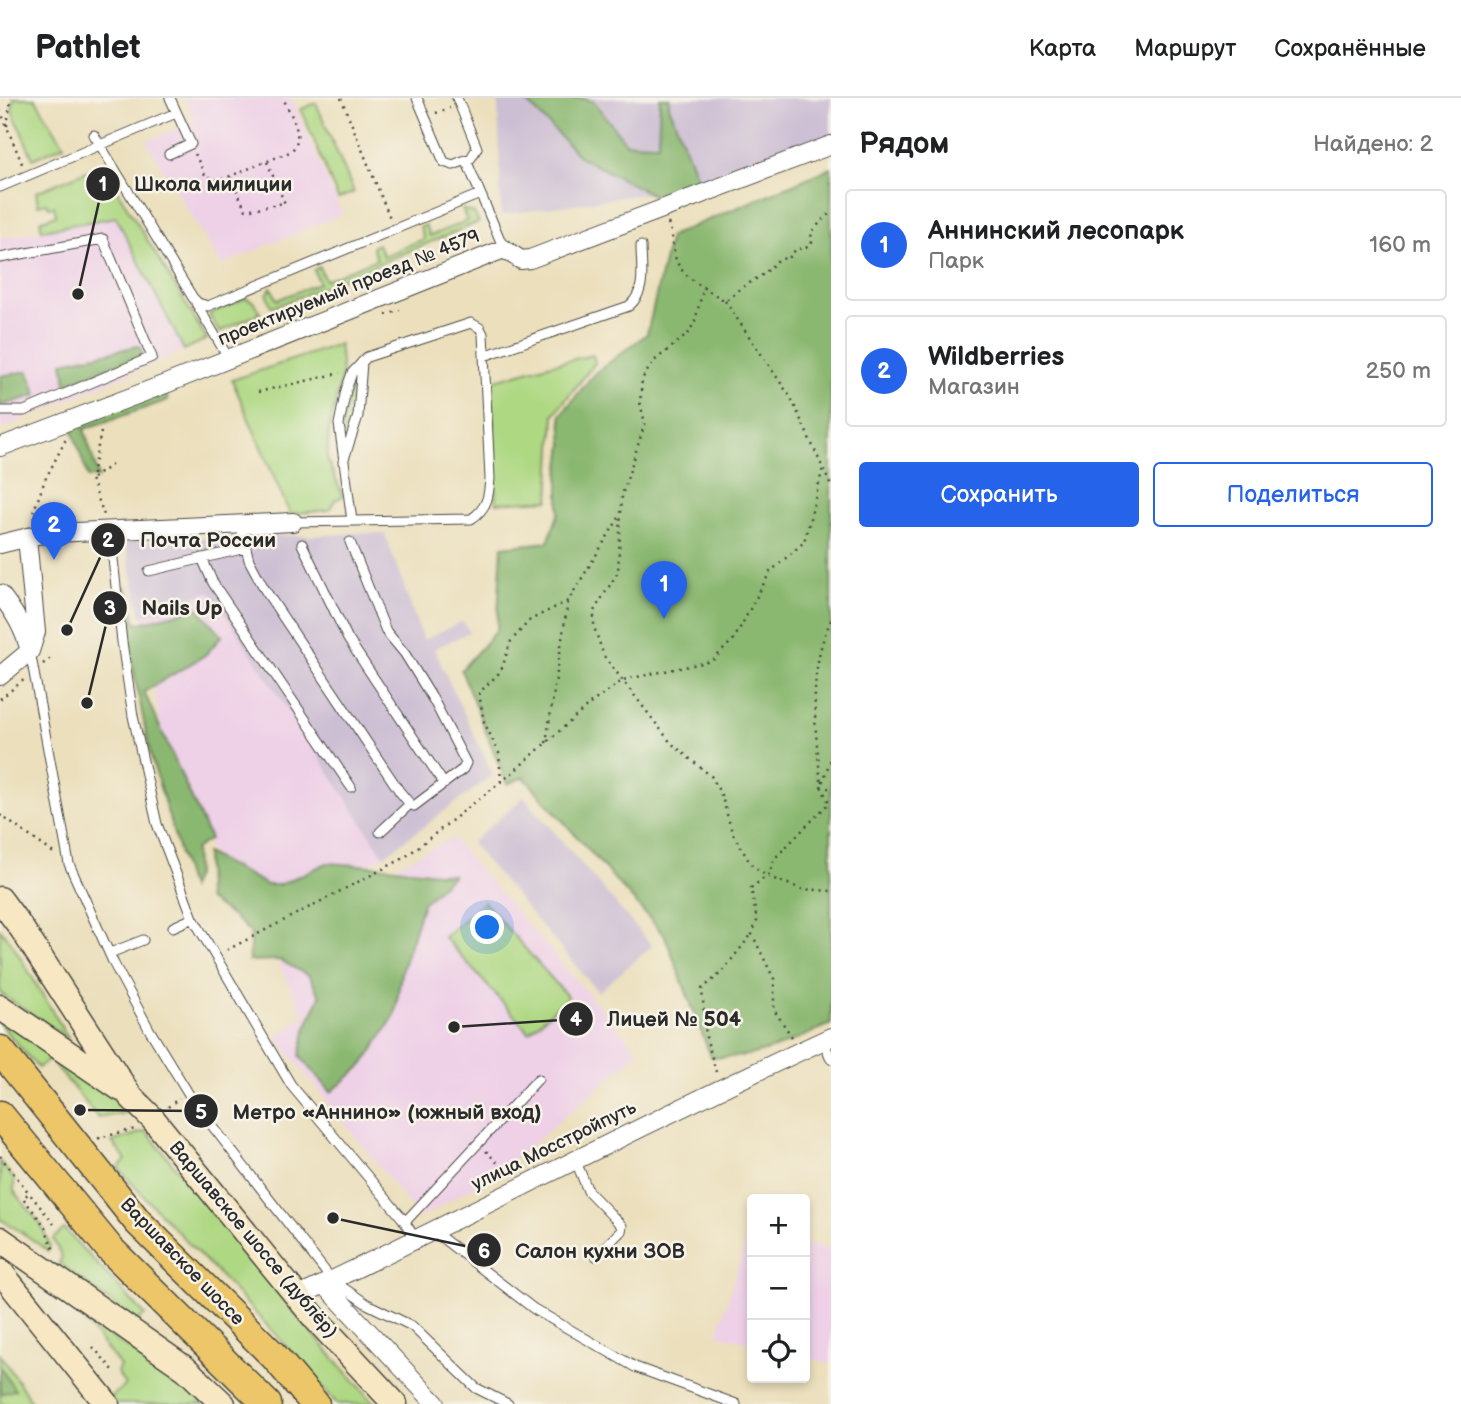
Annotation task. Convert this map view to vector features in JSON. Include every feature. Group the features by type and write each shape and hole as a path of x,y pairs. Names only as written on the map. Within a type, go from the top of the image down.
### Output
{"main road":[{"name":"Варшавское шоссе (дублёр)","path":"0,899 130,1096 153,1119 297,1297 395,1404"},
{"path":"0,1007 130,1096"},
{"name":"Варшавское шоссе","path":"0,1050 138,1222 274,1356 315,1404"},
{"name":"Варшавское шоссе","path":"0,1115 110,1249 267,1404"},
{"path":"0,1238 186,1369 223,1404"},
{"path":"0,1271 107,1404"}],"street":[{"name":"проектируемый проезд № 4579","path":"0,446 229,359 504,249 521,260 530,260 831,145"},
{"path":"0,544 32,536 293,522"},
{"path":"0,676 31,641 32,536"},
{"path":"0,594 16,614 31,641"},
{"name":"улица Мосстройпуть","path":"297,1297 416,1240 575,1158 827,1039"},
{"path":"328,1282 436,1404"}],"lane":[{"path":"169,154 191,144 170,98"},
{"path":"418,98 444,162 453,165 474,155 477,145 457,98"},
{"path":"0,187 176,113"},
{"path":"94,135 229,359"},
{"path":"466,160 504,249"},
{"path":"193,298 202,305 216,304 480,194"},
{"path":"0,258 103,239 152,357 24,411 0,411"},
{"path":"484,356 629,306 637,300 641,292 641,246"},
{"path":"293,522 471,519 484,509 490,478 483,334 480,328 471,323 379,352 362,362 355,370 346,390 339,424 352,521"},
{"path":"343,463 358,416 362,362"},
{"path":"240,524 249,560 265,590 410,804"},
{"path":"110,531 122,642 134,716 157,824 193,918 291,1085 405,1222 416,1240"},
{"path":"350,542 386,631 405,654 434,701 466,763 463,769 419,803 410,804 380,832"},
{"path":"302,544 348,639 444,784"},
{"path":"149,571 246,548"},
{"path":"202,558 213,583 351,787"},
{"path":"0,667 31,641"},
{"path":"31,641 69,864 149,1030 187,1091 328,1282 412,1326 476,1388 508,1404"},
{"path":"173,927 193,918"},
{"path":"110,953 143,940"},
{"path":"827,1039 831,1059"},
{"path":"405,1222 538,1079"},
{"path":"575,1158 587,1191 622,1226 621,1231 596,1256"},
{"path":"433,1231 534,1309 635,1367 690,1393 736,1404"}],"path":[{"path":"8,129 11,98"},
{"path":"191,144 203,171 208,177 218,181 290,152 298,140 297,132 283,98"},
{"path":"341,98 395,229"},
{"path":"0,110 27,176"},
{"path":"0,133 8,129"},
{"path":"230,177 246,210 285,204 267,162"},
{"path":"725,301 764,274 779,259 789,258 796,249 806,248 812,242 811,232 831,212"},
{"path":"666,220 673,235 675,258 682,271 725,301 791,398 831,486"},
{"path":"704,286 695,321 688,334 654,361 642,379 640,403 645,422 622,495 618,572 594,611 594,627 604,656 671,743 712,777 722,797 732,832 750,863 766,876 802,889 831,891"},
{"path":"383,316 400,310"},
{"path":"258,392 355,370"},
{"path":"32,536 33,513 45,480 66,441 70,418"},
{"path":"101,432 91,479 110,531"},
{"path":"91,479 113,464"},
{"path":"215,956 404,858 501,782 591,703 623,680 712,661 734,639 770,572 804,542 823,468"},
{"path":"546,743 568,601 621,514"},
{"path":"501,782 499,753 484,722 479,693 501,671 511,641 530,620 568,601"},
{"path":"720,1088 706,1037 702,989 721,973 752,934 757,921 751,888 769,874 775,858 829,803 821,786 814,695 821,640 831,620"},
{"path":"821,786 831,759"},
{"path":"821,786 831,789"},
{"path":"0,815 69,864"},
{"path":"752,934 774,979 774,1010 795,1043"},
{"path":"163,1111 187,1091"},
{"path":"102,1140 99,1138 143,1127"},
{"path":"478,1143 505,1168 511,1180"},
{"path":"0,1156 54,1224"},
{"path":"29,1193 23,1198 44,1225 55,1251 54,1262"},
{"path":"93,1347 114,1371"}],"shaded area":[{"path":"185,98 292,98 342,214 221,265 146,141 195,123"},
{"path":"498,98 831,98 831,136 696,186 501,215"},
{"path":"116,217 184,350 0,429 0,238"},
{"path":"385,534 423,640 463,621 469,632 434,649 493,775 384,856 210,591 141,617 125,542"},
{"path":"210,590 384,856 258,925 214,857 168,768 141,617"},
{"path":"524,797 652,946 598,992 471,843"},
{"path":"452,838 639,1052 505,1168 420,1218 276,1037 305,1016 264,934"},
{"path":"747,1238 747,1342 717,1334"},
{"path":"810,1244 831,1250 831,1364 810,1358"}],"green space":[{"path":"14,98 35,98 64,145 33,159 12,110"},
{"path":"526,98 582,98 594,102 626,143 658,144 660,98 669,98 669,106 701,188 664,201 580,157"},
{"path":"316,103 354,192 338,199 301,109"},
{"path":"102,165 207,339 184,350 116,217 42,230 40,221 56,215 54,206 49,207 47,203 38,205 36,192"},
{"path":"831,168 831,1024 759,1053 711,1057 665,936 524,777 507,784 461,670 497,630 502,547 548,542 559,512 559,475 563,444 561,415 594,374 647,334 670,236"},
{"path":"462,209 474,213 479,222 271,306 267,295 271,287 277,300 319,283 314,270 319,267 325,280 377,259 372,247 378,244 383,256 424,239 420,227 425,225 430,236 467,221"},
{"path":"246,298 254,302 260,313 219,332 209,314"},
{"path":"339,344 342,374 329,429 327,459 343,496 335,500 329,510 290,514 232,380"},
{"path":"139,346 143,355 66,384 63,362"},
{"path":"593,355 595,363 554,414 549,500 496,503 492,381"},
{"path":"28,371 37,395 0,406 0,376"},
{"path":"358,384 350,435 343,434 350,389"},
{"path":"165,389 168,400 84,429 99,478 88,477 70,423"},
{"path":"125,586 136,624 198,608 222,636 205,655 144,692 210,839 195,849 196,872 190,888 151,757 129,648 120,587"},
{"path":"206,853 267,885 279,885 327,863 453,875 423,903 401,973 395,1015 363,1065 331,1092 300,1056 306,1028 320,996 309,976 280,960 249,961 251,933 207,899"},
{"path":"484,902 568,997 529,1032 444,937"},
{"path":"0,929 11,942 69,1039 0,993"},
{"path":"0,1018 135,1111 98,1118 50,1059 38,1068 0,1024"},
{"path":"146,1131 295,1314 375,1404 337,1404 284,1343 118,1168 126,1160 112,1142"},
{"path":"0,1162 14,1179 14,1191 41,1225 50,1246 48,1251 0,1219"},
{"path":"64,1229 145,1315 137,1322 59,1263 62,1257 53,1239"},
{"path":"83,1319 192,1390 204,1404 115,1404 110,1398 125,1385 117,1372 120,1366"},
{"path":"0,1354 33,1404 0,1404"},
{"path":"0,1367 15,1390 0,1394"}],"place":[{"name":"Школа милиции","path":"78,294"},
{"name":"Wildberries","path":"54,560"},
{"name":"Аннинский лесопарк","path":"664,619"},
{"name":"Почта России","path":"67,630"},
{"name":"Nails Up","path":"87,703"},
{"name":"Лицей № 504","path":"454,1027"},
{"name":"Метро «Аннино» (южный вход)","path":"80,1110"},
{"name":"Салон кухни ЗОВ","path":"333,1218"}]}
